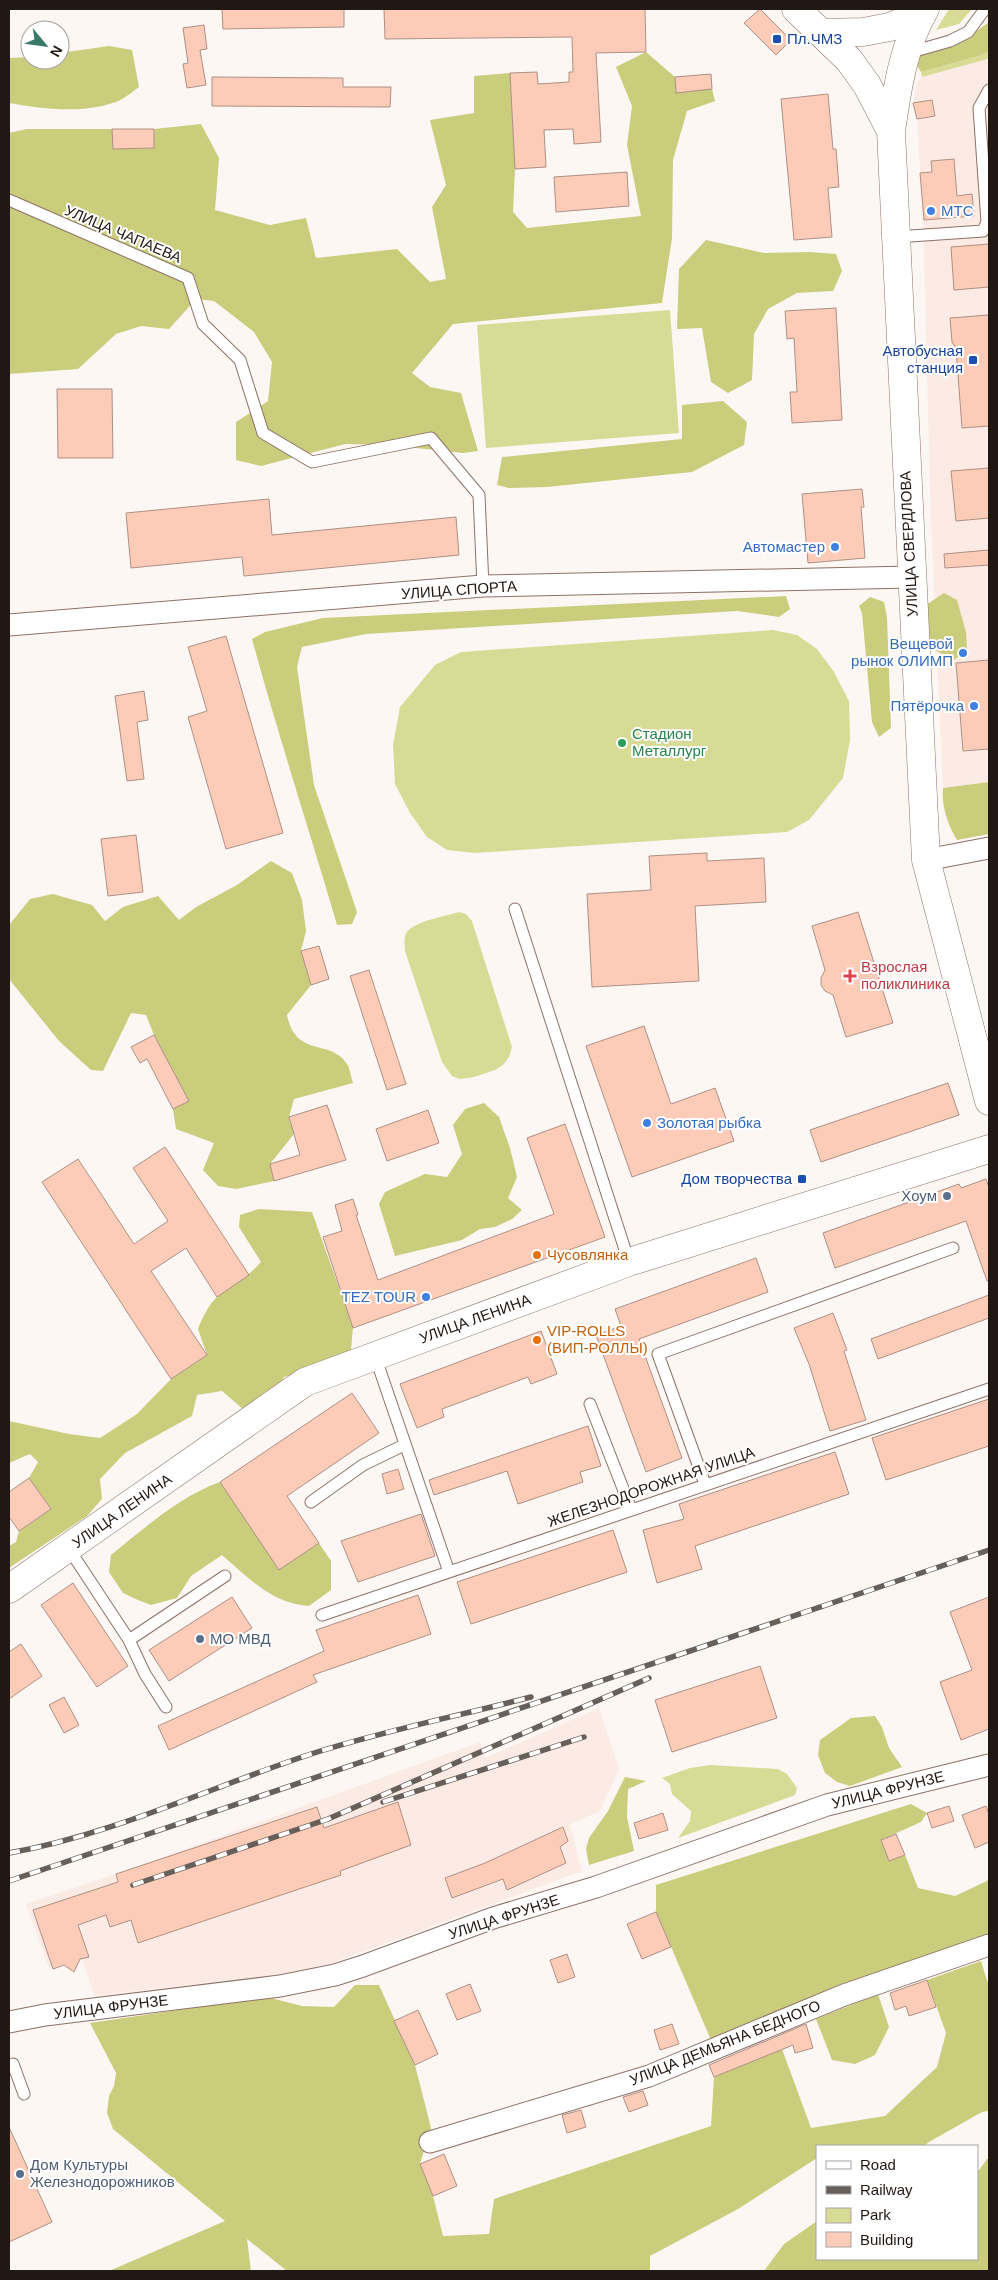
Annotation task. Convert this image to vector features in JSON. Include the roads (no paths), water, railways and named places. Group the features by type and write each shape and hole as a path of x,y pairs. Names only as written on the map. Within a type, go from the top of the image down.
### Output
{"main road":[{"path":"796,9 820,23 863,32 890,28 923,11"},
{"name":"УЛИЦА СВЕРДЛОВА","path":"923,11 906,54 898,82 891,131 926,860 989,1101"},
{"path":"820,23 867,85 891,131"},
{"name":"УЛИЦА ЛЕНИНА","path":"9,1589 69,1549 305,1382 629,1262 989,1149"}],"street":[{"name":"УЛИЦА СПОРТА","path":"9,626 483,586 911,577"},
{"path":"926,860 989,848"},
{"name":"УЛИЦА ФРУНЗЕ","path":"9,2022 45,2015 280,1986 335,1975 493,1918 596,1887 827,1805 989,1766"},
{"name":"УЛИЦА ДЕМЬЯНА БЕДНОГО","path":"430,2142 649,2076 844,1995 989,1945"}],"lane":[{"path":"906,54 950,42 968,32 985,9"},
{"path":"895,238 983,231 987,222 979,108 989,90"},
{"name":"УЛИЦА ЧАПАЕВА","path":"9,200 188,278 203,324 240,360 263,433 312,462 431,438 479,495 483,586"},
{"path":"515,909 629,1262"},
{"path":"705,1484 658,1354 953,1248"},
{"path":"375,1356 448,1572"},
{"name":"ЖЕЛЕЗНОДОРОЖНАЯ УЛИЦА","path":"322,1615 989,1389"},
{"path":"590,1404 631,1509"},
{"path":"311,1502 363,1465 404,1445"},
{"path":"69,1549 129,1640 145,1674 166,1707"},
{"path":"129,1640 225,1576"},
{"path":"13,2064 24,2094"}],"railway":[{"path":"9,1881 989,1550"},
{"path":"133,1885 328,1819 649,1678"},
{"path":"9,1853 86,1835 311,1754 393,1731 531,1697"},
{"path":"383,1802 584,1737"}],"place":[{"name":"Пл.ЧМЗ","path":"777,39"},
{"name":"МТС","path":"931,211"},
{"name":"Автобусная станция","path":"973,360"},
{"name":"Автомастер","path":"835,547"},
{"name":"Вещевой рынок ОЛИМП","path":"963,653"},
{"name":"Пятёрочка","path":"974,706"},
{"name":"Стадион Металлург","path":"622,743"},
{"name":"Взрослая поликлиника","path":"850,976"},
{"name":"Золотая рыбка","path":"647,1123"},
{"name":"Дом творчества","path":"802,1179"},
{"name":"Хоум","path":"947,1196"},
{"name":"Чусовлянка","path":"537,1255"},
{"name":"TEZ TOUR","path":"426,1297"},
{"name":"VIP-ROLLS (ВИП-РОЛЛЫ)","path":"537,1340"},
{"name":"МО МВД","path":"200,1639"},
{"name":"Дом Культуры Железнодорожников","path":"20,2174"}]}
